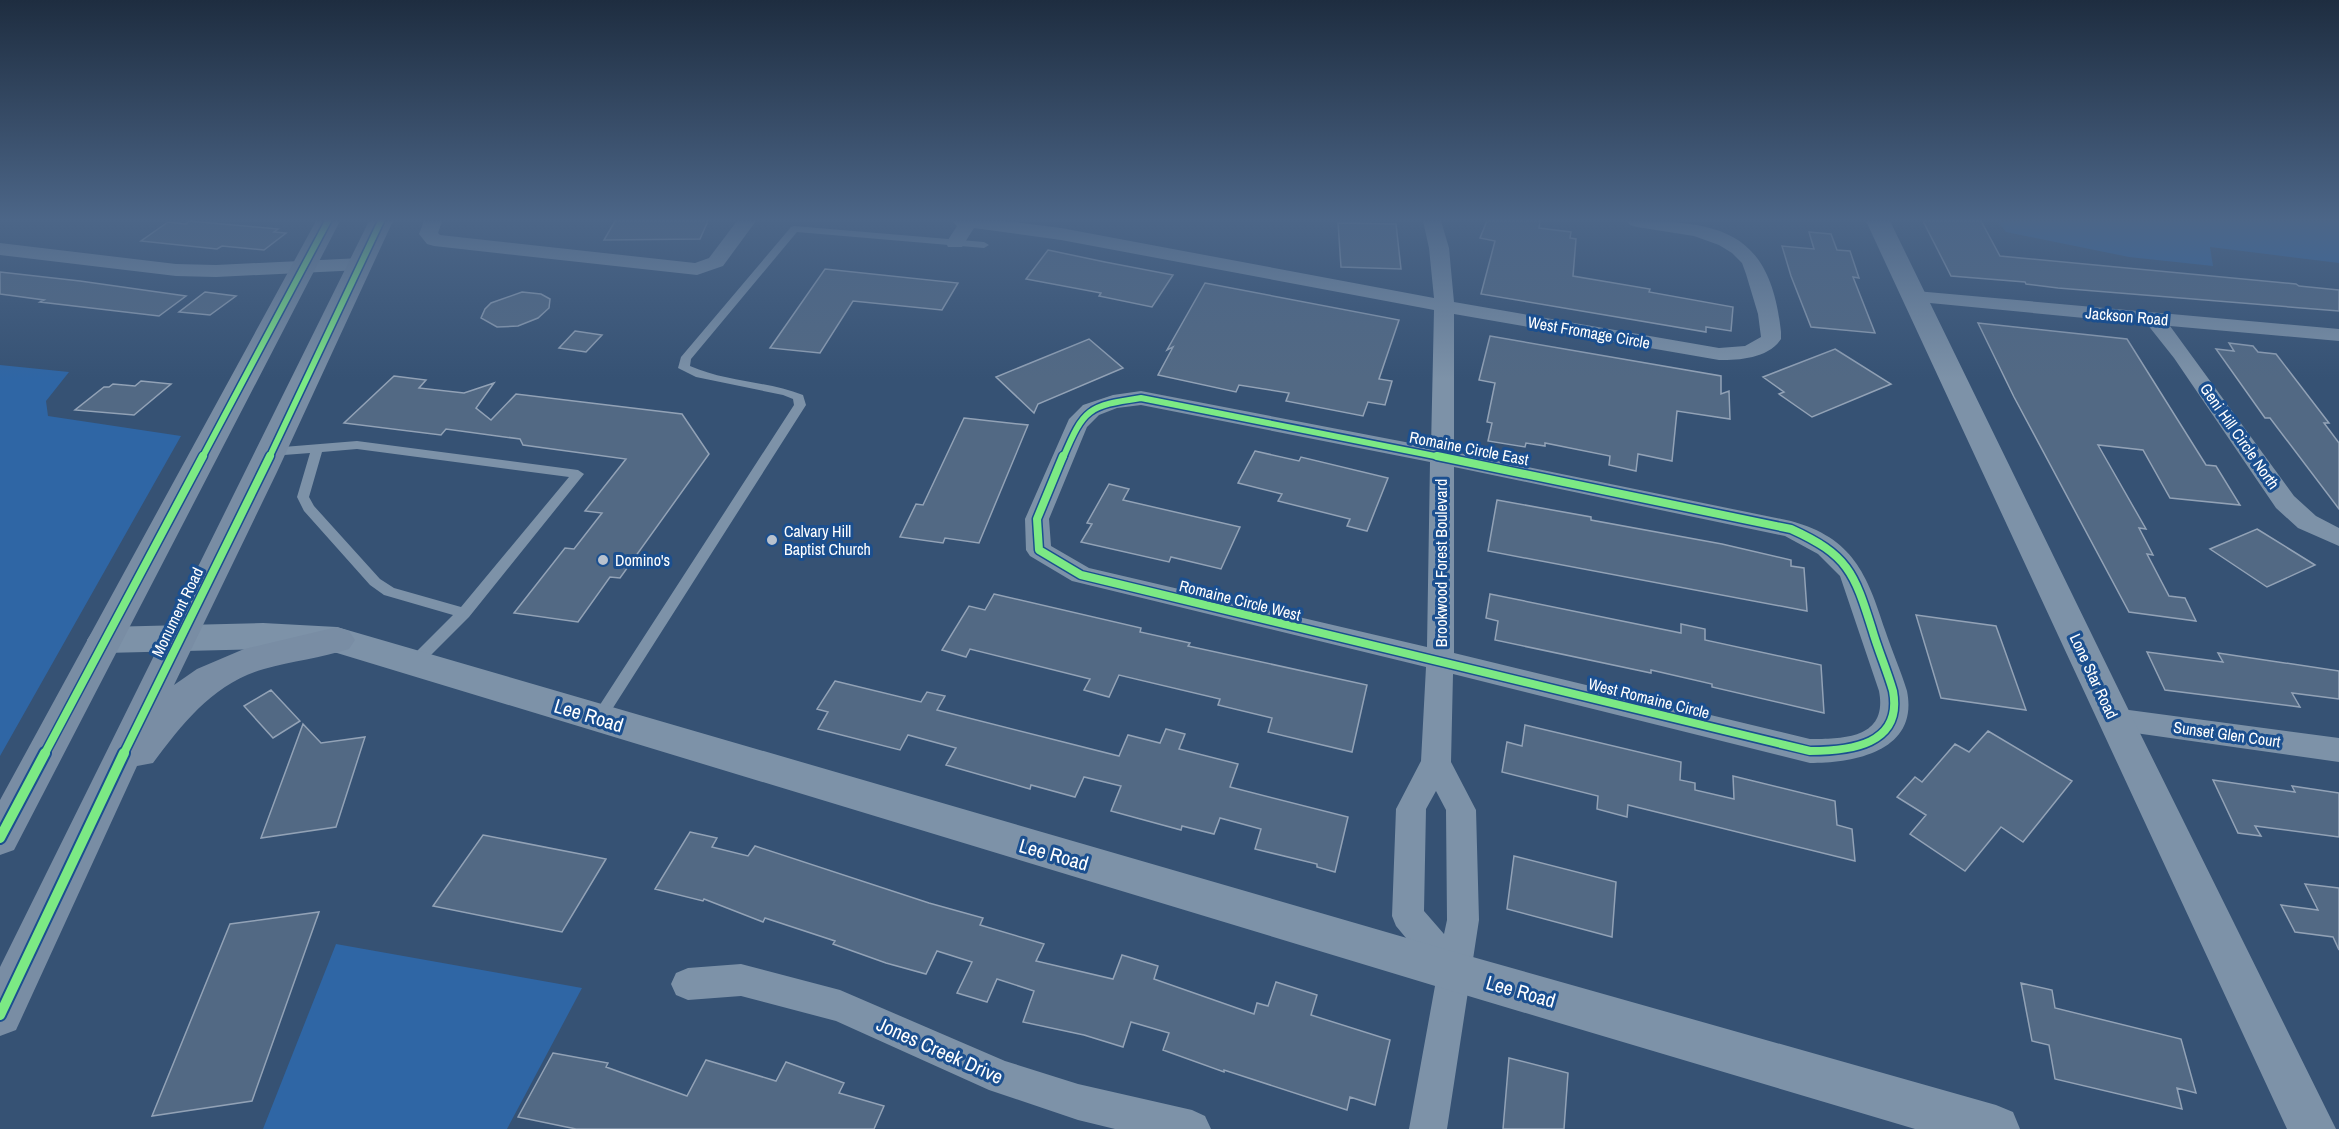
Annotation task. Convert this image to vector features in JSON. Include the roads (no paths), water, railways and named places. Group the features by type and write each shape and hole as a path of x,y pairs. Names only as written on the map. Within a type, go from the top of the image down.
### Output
{"main road":[{"path":"0,838 299,274"},
{"name":"Monument Road","path":"0,1015 179,637 356,274"},
{"path":"105,795 166,719 194,689 223,671 253,658 337,640"}],"street":[{"name":"West Fromage Circle","path":"1275,274 1708,352 1735,354 1763,347 1771,339 1771,322 1754,274"},
{"name":"Brookwood Forest Boulevard","path":"1441,274 1443,305 1440,660 1436,762 1411,809 1408,916 1455,972"},
{"name":"Lone Star Road","path":"1904,274 2114,719 2312,1129"},
{"name":"Jackson Road","path":"1916,297 2339,335"},
{"name":"Geni Hill Circle North","path":"2154,319 2182,354 2285,502 2307,522 2339,538"},
{"name":"Romaine Circle East","path":"1039,550 1037,519 1077,424 1091,410 1113,402 1141,398 1441,457 1791,530 1830,549 1846,565 1855,582 1885,670 1895,708 1891,724 1877,738 1851,748"},
{"name":"Romaine Circle West","path":"1039,550 1081,575 1440,660"},
{"name":"Lee Road","path":"105,640 263,636 337,640 1455,972 1996,1129"},
{"name":"West Romaine Circle","path":"1440,660 1810,751 1834,752 1851,748"},
{"name":"Sunset Glen Court","path":"2114,719 2339,750"},
{"name":"Brookwood Forest Boulevard","path":"1428,1129 1463,920 1461,810 1436,762"},
{"name":"Jones Creek Drive","path":"688,984 741,980 840,1006 1002,1078 1078,1102 1192,1129"}],"lane":[{"path":"599,718 800,405 799,397 786,392 700,375 684,368 685,359 757,274"},
{"path":"271,452 357,445 578,474 464,614 414,663"},
{"path":"317,448 303,496 309,508 375,582 389,592 464,614"}],"place":[{"name":"Calvary Hill Baptist Church","path":"772,540"},
{"name":"Domino's","path":"603,560"}]}
